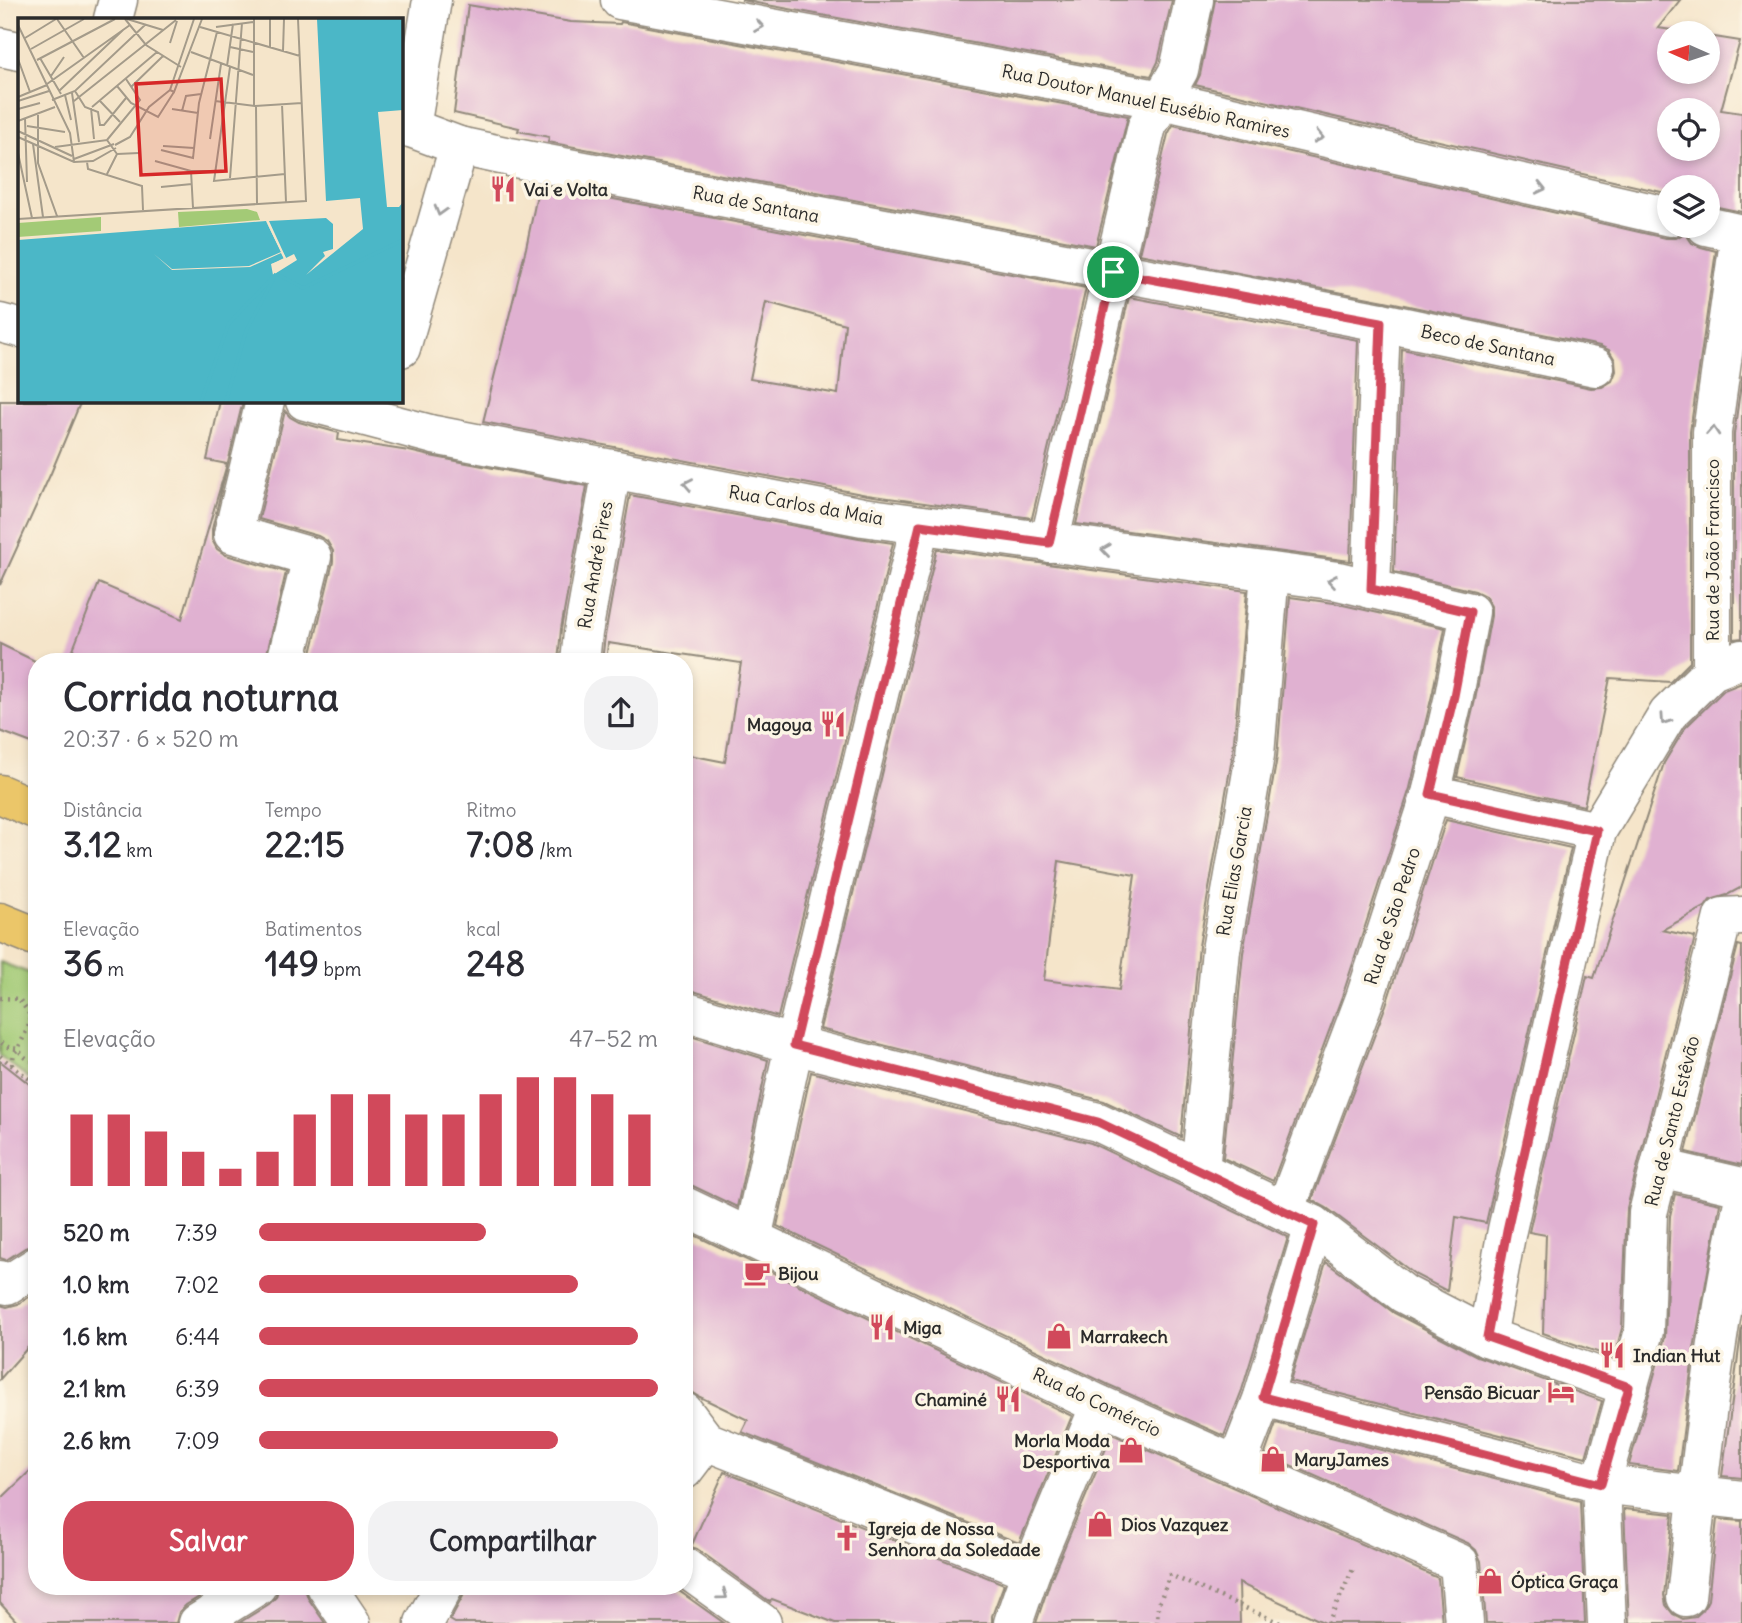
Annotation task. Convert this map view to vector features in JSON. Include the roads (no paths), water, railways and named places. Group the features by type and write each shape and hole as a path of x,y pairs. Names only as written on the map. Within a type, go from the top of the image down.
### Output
{"main road":[{"path":"0,794 28,806"},
{"path":"0,922 28,933"}],"street":[{"path":"113,18 118,0"},
{"path":"406,127 432,0"},
{"name":"Rua Doutor Manuel Eusébio Ramires","path":"620,0 1162,100 1657,214"},
{"path":"1049,543 1147,126 1179,70 1194,0"},
{"path":"0,47 18,51"},
{"name":"Rua de Santana","path":"406,127 459,146 510,158 1381,322"},
{"path":"402,345 459,146"},
{"name":"Rua de João Francisco","path":"1487,1337 1507,1230 1597,831 1668,714 1727,665 1712,432 1729,231"},
{"path":"1371,589 1381,322"},
{"name":"Beco de Santana","path":"1381,322 1595,368"},
{"path":"0,323 18,328"},
{"path":"265,402 233,534 312,557 288,653"},
{"name":"Rua Carlos da Maia","path":"313,402 383,411 434,435 863,517 1339,581 1470,612"},
{"name":"Rua André Pires","path":"581,653 612,469"},
{"path":"752,1238 794,1045 920,525"},
{"name":"Rua Elias Garcia","path":"1200,1171 1221,950 1255,755 1270,572"},
{"name":"Rua de São Pedro","path":"1237,1464 1263,1397 1299,1218 1430,794 1454,696 1470,612"},
{"path":"1430,794 1597,831"},
{"name":"Rua de Santo Estêvão","path":"1607,1623 1601,1484 1644,1331 1648,1213 1723,917 1742,916"},
{"path":"693,1014 794,1045 1098,1122 1299,1218 1404,1294 1487,1337 1629,1387"},
{"path":"1660,1168 1742,1187"},
{"path":"1686,1597 1697,1494 1727,1278 1737,1251 1742,1208"},
{"name":"Rua do Comércio","path":"693,1210 1100,1405 1459,1563 1464,1623"},
{"path":"0,1280 7,1286 28,1272"},
{"path":"1263,1397 1601,1484 1742,1500"},
{"path":"1013,1623 1031,1571 1100,1405"},
{"path":"693,1441 1031,1571"},
{"path":"693,1573 762,1623"},
{"path":"198,1623 243,1595"},
{"path":"332,1595 351,1623"},
{"path":"424,1623 439,1595"}],"place":[{"name":"Vai e Volta","path":"503,189"},
{"name":"Magoya","path":"833,724"},
{"name":"Bijou","path":"757,1273"},
{"name":"Miga","path":"882,1327"},
{"name":"Marrakech","path":"1059,1336"},
{"name":"Indian Hut","path":"1612,1355"},
{"name":"Pensão Bicuar","path":"1561,1392"},
{"name":"Chaminé","path":"1008,1399"},
{"name":"Morla Moda Desportiva","path":"1131,1450"},
{"name":"MaryJames","path":"1273,1459"},
{"name":"Dios Vazquez","path":"1100,1524"},
{"name":"Igreja de Nossa Senhora da Soledade","path":"847,1538"},
{"name":"Óptica Graça","path":"1490,1581"}]}
